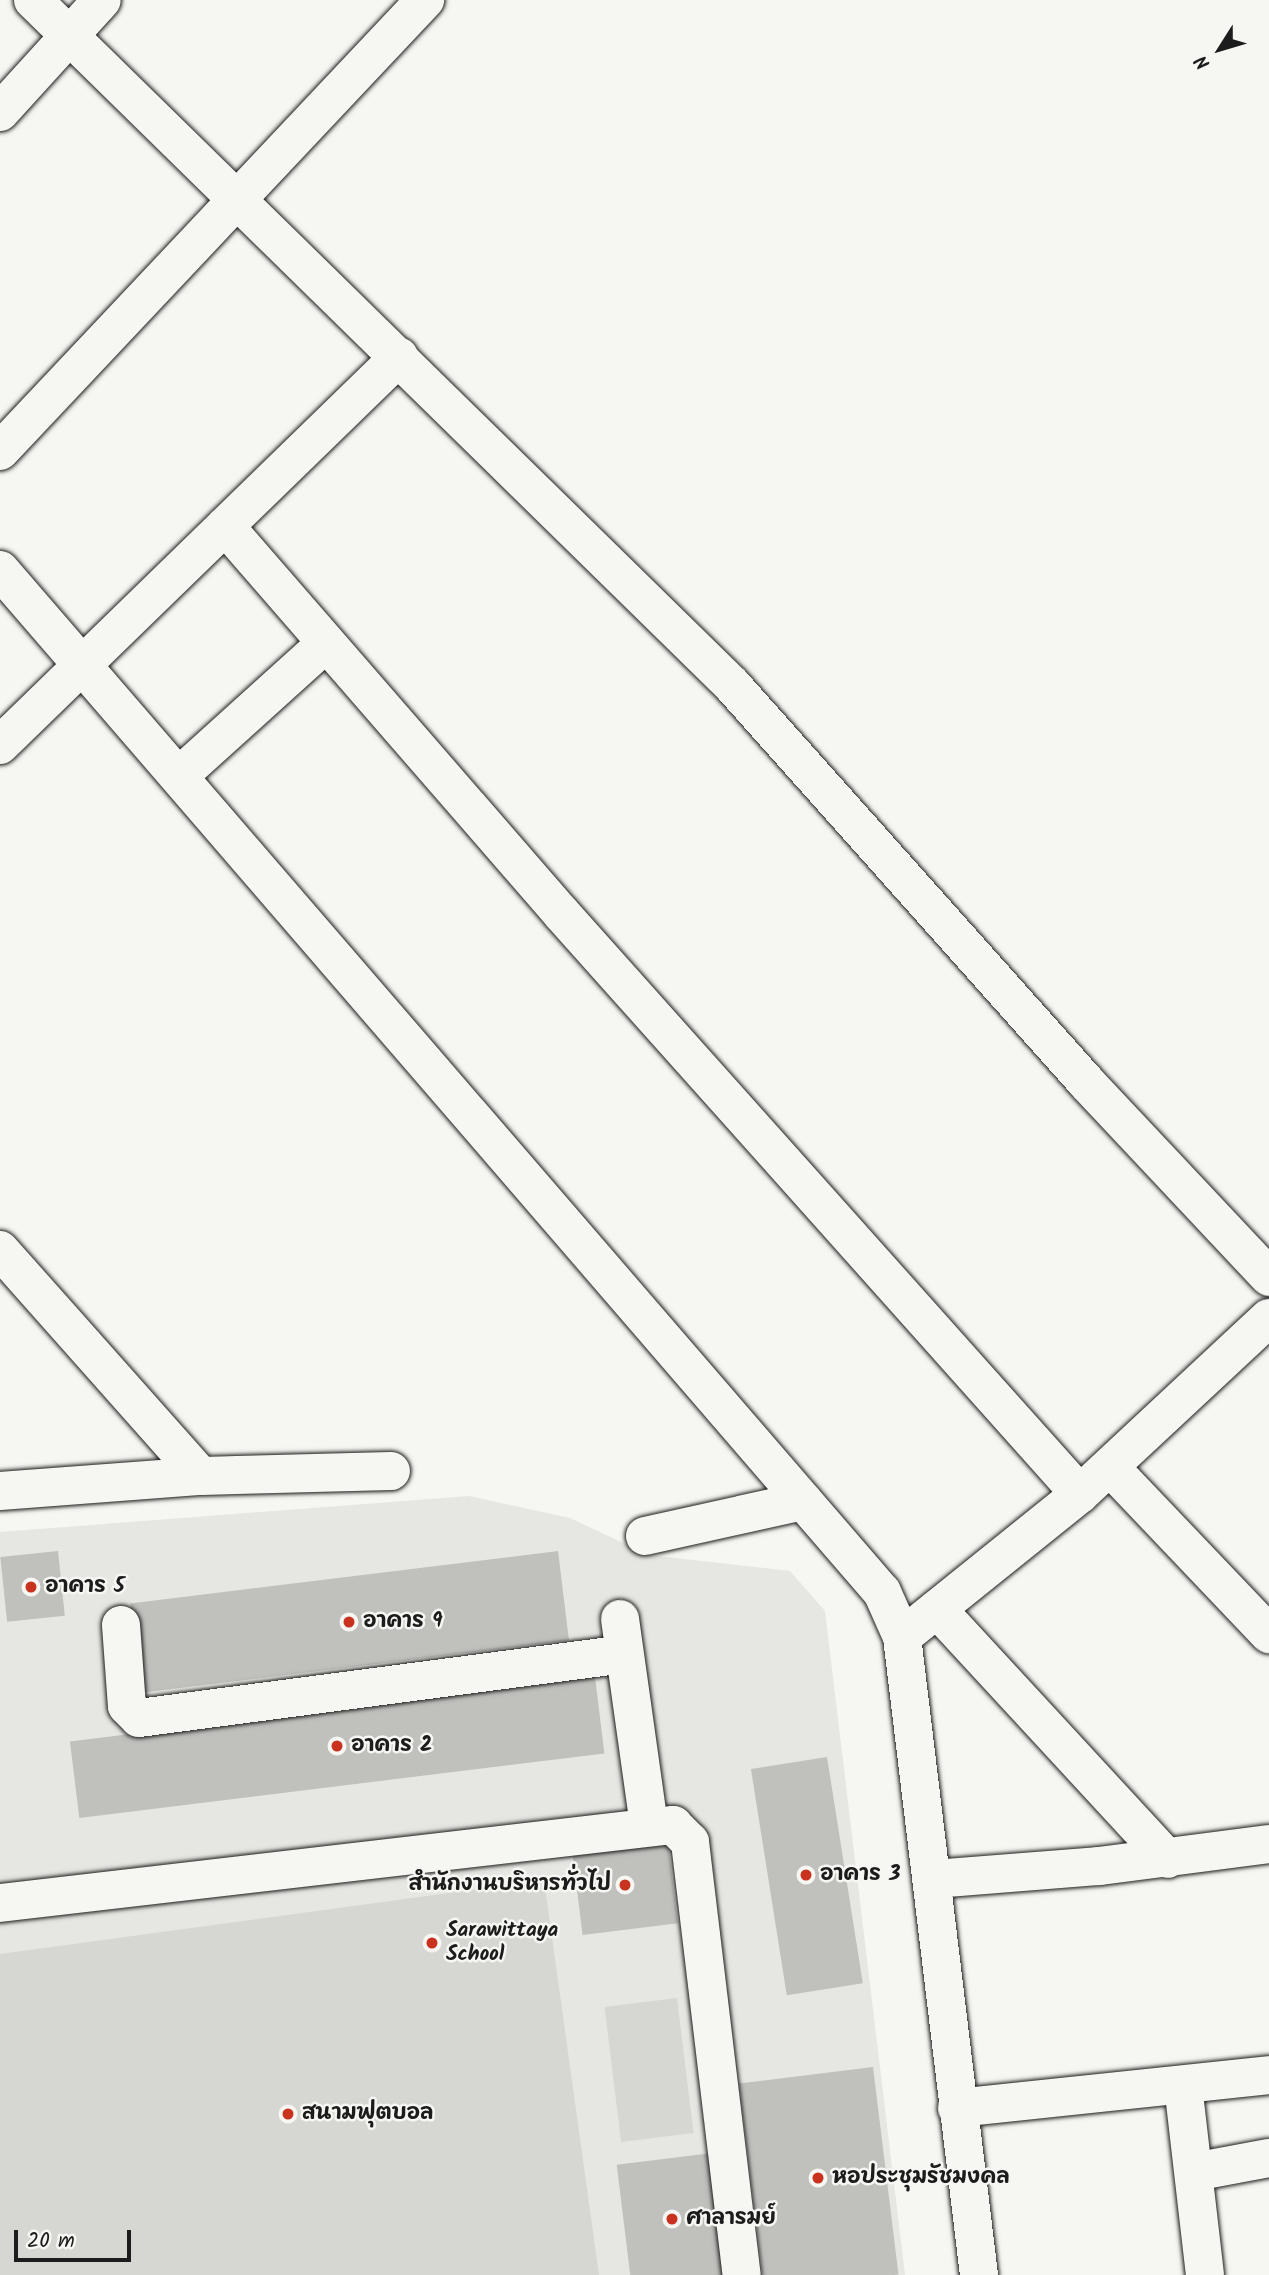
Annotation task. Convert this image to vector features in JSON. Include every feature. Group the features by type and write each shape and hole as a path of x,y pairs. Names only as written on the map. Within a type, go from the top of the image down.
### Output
{"lane":[{"path":"33,0 238,197 732,685 1087,1083 1269,1277"},
{"path":"0,112 102,0"},
{"path":"0,451 425,0"},
{"path":"0,745 399,357"},
{"path":"225,526 1080,1494"},
{"path":"0,570 882,1592 902,1637 934,1879 957,2108 979,2275"},
{"path":"179,776 326,643"},
{"path":"0,1250 201,1476"},
{"path":"902,1637 1080,1494 1269,1318"},
{"path":"1110,1467 1269,1634"},
{"path":"0,1491 201,1476 391,1471"},
{"path":"645,1536 803,1501"},
{"path":"937,1609 1168,1859"},
{"path":"121,1625 127,1706 139,1718 622,1637 649,1825"},
{"path":"0,1903 649,1825 673,1825 690,1842 743,2275"},
{"path":"934,1879 1168,1859 1269,1844"},
{"path":"957,2108 1269,2075"},
{"path":"1183,2085 1205,2275"},
{"path":"1194,2172 1269,2158"}],"shaded area":[{"name":"Sarawittaya School","path":"469,1496 570,1518 649,1555 790,1571 825,1611 905,2275 0,2275 0,1532"},
{"name":"สนามฟุตบอล","path":"544,1880 599,2275 0,2275 0,1954"},
{"path":"677,1998 694,2133 621,2142 605,2007"}],"building":[{"name":"อาคาร 5","path":"58,1551 65,1616 7,1622 0,1557"},
{"name":"อาคาร 9","path":"558,1551 569,1640 141,1693 130,1604"},
{"name":"อาคาร 2","path":"595,1677 604,1753 79,1818 70,1741"},
{"name":"อาคาร 3","path":"827,1757 863,1983 787,1995 751,1769"},
{"name":"สำนักงานบริหารทั่วไป","path":"667,1835 678,1923 583,1935 572,1847"},
{"name":"หอประชุมรัชมงคล","path":"873,2067 898,2274 763,2275 739,2083"},
{"name":"ศาลารมย์","path":"712,2153 727,2275 630,2275 617,2165"}],"place":[{"name":"อาคาร 5","path":"31,1587"},
{"name":"อาคาร 9","path":"349,1622"},
{"name":"อาคาร 2","path":"337,1746"},
{"name":"อาคาร 3","path":"806,1875"},
{"name":"สำนักงานบริหารทั่วไป","path":"625,1885"},
{"name":"Sarawittaya School","path":"432,1943"},
{"name":"สนามฟุตบอล","path":"288,2114"},
{"name":"หอประชุมรัชมงคล","path":"818,2178"},
{"name":"ศาลารมย์","path":"672,2219"}]}
